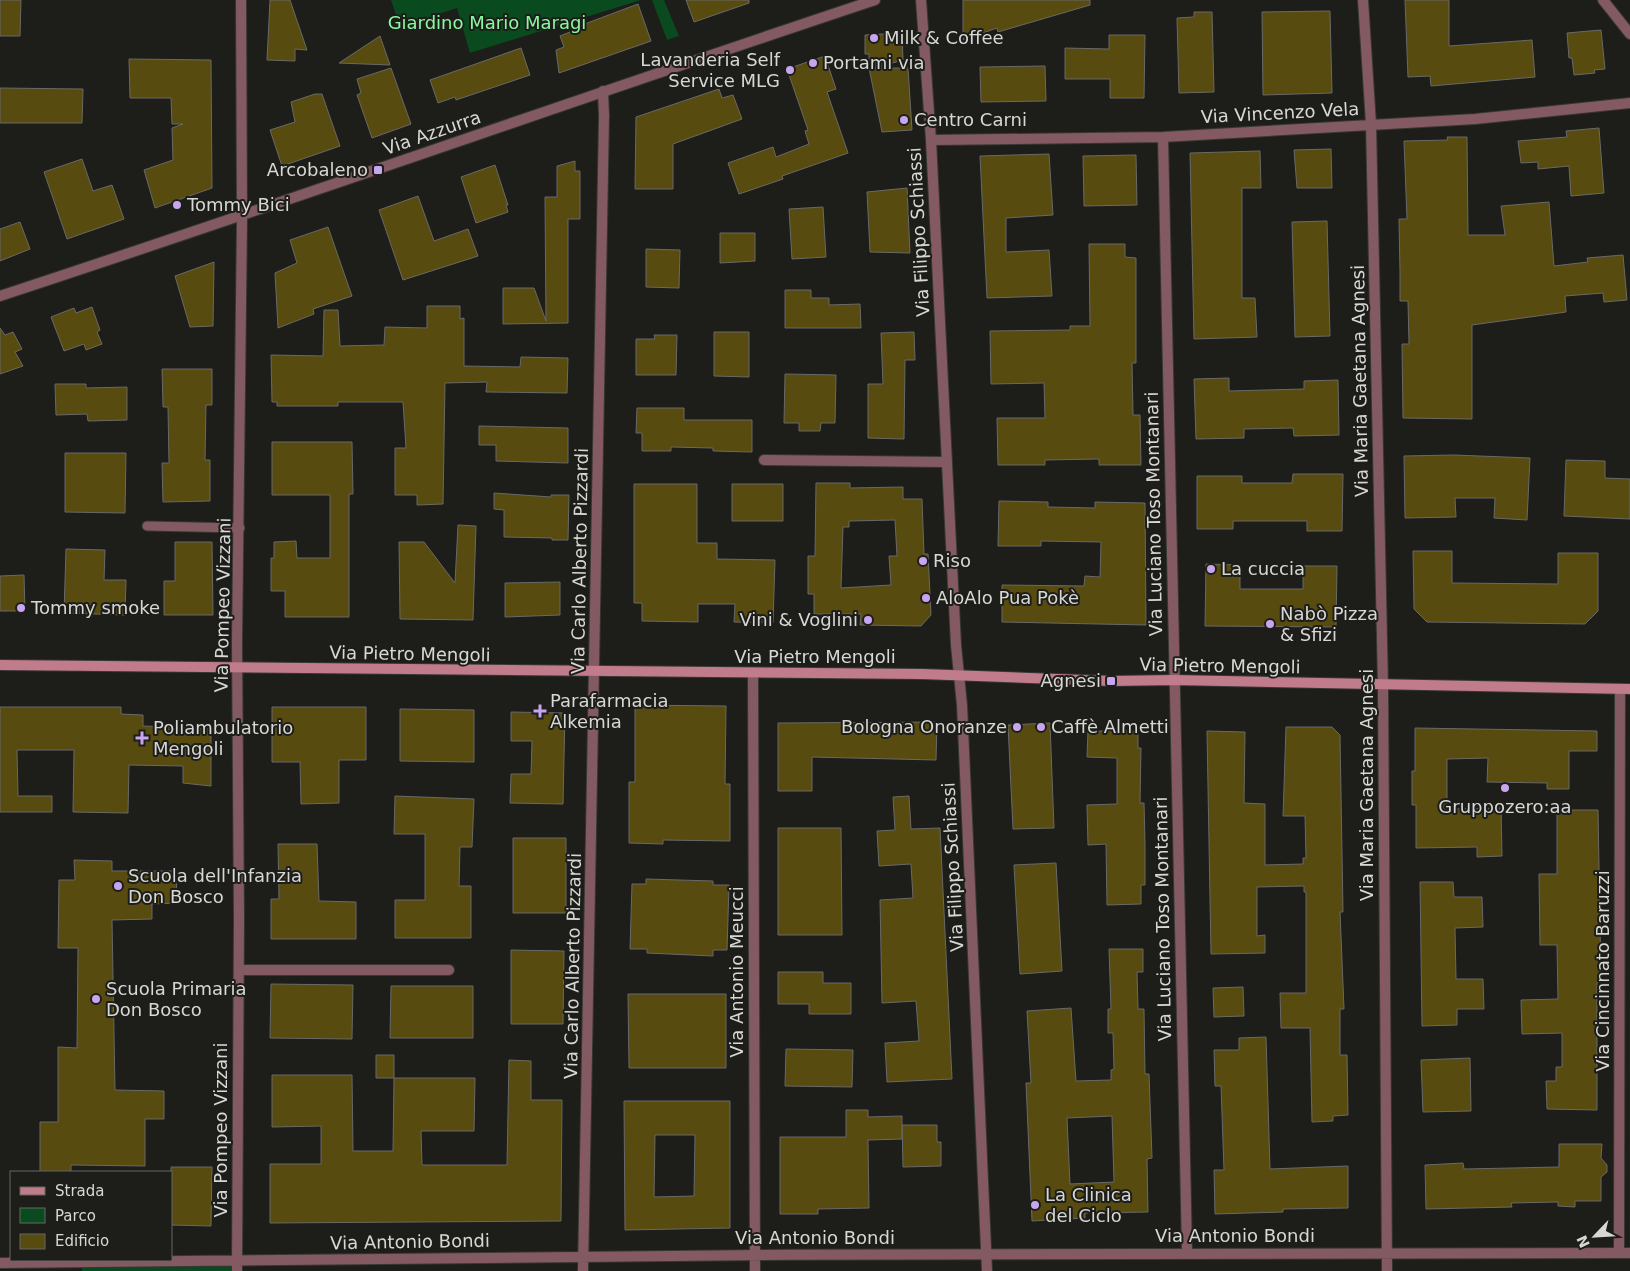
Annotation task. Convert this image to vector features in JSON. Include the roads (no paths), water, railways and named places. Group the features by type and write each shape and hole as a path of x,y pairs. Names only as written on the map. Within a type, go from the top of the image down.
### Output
{"main road":[{"name":"Via Pietro Mengoli","path":"0,665 958,675 1111,681 1174,680 1383,686 1625,689"}],"street":[{"name":"Via Pompeo Vizzani","path":"237,1271 239,970 238,668 242,217 241,0"},
{"name":"Via Azzurra","path":"0,296 242,217 603,91 875,0"},
{"name":"Via Filippo Schiassi","path":"921,0 931,140 958,675 962,705 987,1271"},
{"name":"Via Maria Gaetana Agnesi","path":"1363,0 1371,124 1383,686 1387,1271"},
{"path":"1603,0 1630,34"},
{"name":"Via Carlo Alberto Pizzardi","path":"583,1271 603,91"},
{"name":"Via Vincenzo Vela","path":"931,140 1163,137 1475,119 1630,103"},
{"name":"Via Luciano Toso Montanari","path":"1163,137 1187,1251"},
{"path":"764,460 946,462"},
{"name":"Via Antonio Meucci","path":"753,673 755,1271"},
{"name":"Via Cincinnato Baruzzi","path":"1619,1253 1625,689"},
{"path":"239,970 449,970"},
{"name":"Via Antonio Bondi","path":"172,1261 583,1255 987,1254 1187,1251 1630,1253"},
{"name":"Via Antonio Bondi","path":"0,1263 158,1261"}],"lane":[{"path":"147,526 240,528"}],"place":[{"name":"Milk & Coffee","path":"874,38"},
{"name":"Portami via","path":"813,63"},
{"name":"Lavanderia Self Service MLG","path":"790,70"},
{"name":"Centro Carni","path":"904,120"},
{"name":"Arcobaleno","path":"378,170"},
{"name":"Tommy Bici","path":"177,205"},
{"name":"Riso","path":"923,561"},
{"name":"La cuccia","path":"1211,569"},
{"name":"AloAlo Pua Pokè","path":"926,598"},
{"name":"Tommy smoke","path":"21,608"},
{"name":"Vini & Voglini","path":"868,620"},
{"name":"Nabò Pizza & Sfizi","path":"1270,624"},
{"name":"Agnesi","path":"1111,681"},
{"name":"Parafarmacia Alkemia","path":"540,711"},
{"name":"Bologna Onoranze","path":"1017,727"},
{"name":"Caffè Almetti","path":"1041,727"},
{"name":"Poliambulatorio Mengoli","path":"142,738"},
{"name":"Gruppozero:aa","path":"1505,788"},
{"name":"Scuola dell'Infanzia Don Bosco","path":"118,886"},
{"name":"Scuola Primaria Don Bosco","path":"96,999"},
{"name":"La Clinica del Ciclo","path":"1035,1205"}],"park label":[{"name":"Giardino Mario Maragi","path":"487,23"}]}
